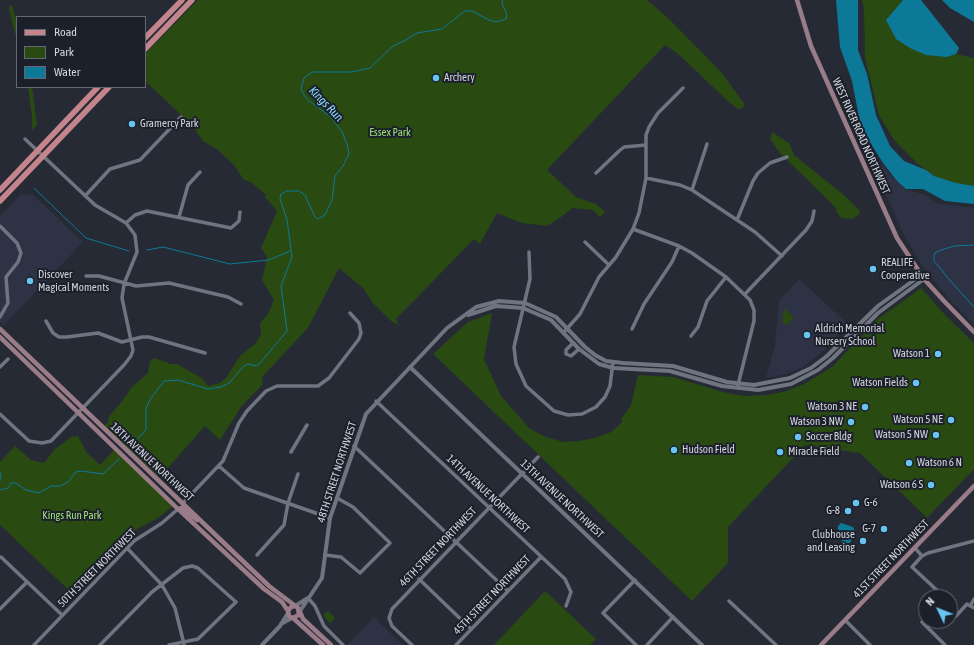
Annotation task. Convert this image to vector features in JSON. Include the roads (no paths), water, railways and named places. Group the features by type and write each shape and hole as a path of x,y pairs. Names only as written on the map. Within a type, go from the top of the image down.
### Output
{"main road":[{"path":"146,37 182,0"},
{"path":"146,48 192,0"},
{"name":"WEST RIVER ROAD NORTHWEST","path":"797,0 811,46 901,245 923,277 974,332"},
{"path":"0,190 97,88"},
{"path":"0,201 107,88"},
{"name":"18TH AVENUE NORTHWEST","path":"0,329 269,586 295,606 303,619 331,645"},
{"name":"18TH AVENUE NORTHWEST","path":"0,337 178,509 264,589 282,602 293,618 322,645"},
{"name":"41ST STREET NORTHWEST","path":"821,645 973,488"},
{"path":"178,509 182,508 204,524"},
{"path":"288,612 291,607 295,606"},
{"path":"293,618 298,616 300,612"}],"street":[{"path":"564,332 580,314 599,277 622,250 633,229 639,213 646,178 646,135 653,120 683,88"},
{"path":"85,196 110,168 140,160 181,117"},
{"path":"0,414 29,441 42,443 54,439 128,361 132,352 132,340 122,303 124,284 134,261 137,248 137,238 126,223 98,208 26,139"},
{"path":"692,190 707,144"},
{"path":"596,173 619,151 631,146 646,146"},
{"path":"737,220 753,181 758,173 770,163 787,157"},
{"path":"180,217 188,185 200,172"},
{"path":"646,178 664,181 692,190 755,232 782,256"},
{"path":"126,223 135,215 147,211 231,228 238,221 240,212"},
{"path":"745,294 810,226 814,211"},
{"path":"0,226 17,243 21,253 18,262 6,277 8,303 0,317"},
{"path":"633,229 656,239 679,246 726,277 745,294 753,307 755,317 737,389"},
{"path":"585,242 609,265"},
{"path":"632,329 644,304 668,270 679,246"},
{"path":"529,252 530,279 524,308 514,342 516,364 526,386 550,408 568,415 582,414 592,410 606,397 613,362"},
{"path":"86,276 99,276 124,284 136,286 169,283 228,297 241,304"},
{"path":"691,336 698,327 707,301 726,277"},
{"name":"48TH STREET NORTHWEST","path":"300,612 322,578 330,518 364,418 376,401 427,349 460,318 476,307 490,302 506,300 525,303 556,316 594,355 613,362 673,366 738,384 754,385 790,378 811,368 827,356 878,306 923,277"},
{"path":"460,318 496,306 524,308 551,320 579,349 594,361 613,368 670,371 737,389 758,390 775,388 797,381 813,373 833,358 878,313 923,277"},
{"path":"183,503 219,466 226,456 239,423 247,411 266,391 277,386 318,386 329,378 359,339 361,334 359,323 350,312"},
{"path":"46,321 53,333 59,337 93,332 120,342 142,337 154,338 205,353"},
{"path":"573,343 566,350 566,354 571,356 579,349"},
{"path":"0,368 8,359"},
{"name":"13TH AVENUE NORTHWEST","path":"410,366 702,645"},
{"name":"14TH AVENUE NORTHWEST","path":"376,401 565,579 571,588 571,597 566,606"},
{"path":"291,452 307,425"},
{"path":"354,446 508,591"},
{"name":"46TH STREET NORTHWEST","path":"412,645 392,626 389,618 395,604 538,457"},
{"path":"219,466 242,487 330,518"},
{"path":"257,555 282,529 288,503 298,474"},
{"path":"326,555 342,557 360,573 390,543 353,507 345,501 337,498"},
{"name":"50TH STREET NORTHWEST","path":"34,645 127,548 138,538 162,523 178,509"},
{"path":"936,589 912,567 922,556 974,541"},
{"path":"127,548 162,585 175,608 184,644"},
{"path":"915,548 922,556"},
{"path":"1,557 62,615"},
{"name":"45TH STREET NORTHWEST","path":"456,645 541,557"},
{"path":"100,645 141,602 184,568 194,567 205,572 236,602 196,641 184,644 169,645"},
{"path":"419,579 471,629"},
{"path":"635,580 603,613 636,645"},
{"path":"0,609 27,582"},
{"name":"48TH STREET NORTHWEST","path":"295,606 308,598"},
{"path":"308,598 315,606 324,626 343,645"},
{"path":"958,614 967,604 972,607 974,600"},
{"path":"728,601 776,645"},
{"path":"262,645 280,626 288,612"},
{"path":"647,645 674,617"},
{"path":"280,626 293,618"},
{"path":"845,620 870,645"},
{"path":"929,629 945,645"}],"water":[{"path":"836,0 858,0 858,50 867,74 876,115 890,146 904,161 926,170 934,176 956,183 974,186 974,204 945,201 923,189 906,189 897,181 883,163 866,136 859,117 852,81 840,47"},
{"path":"903,0 921,0 959,48 956,54 947,57 926,55 910,48 896,39 886,20"},
{"path":"942,0 974,0 974,22 950,8"},
{"path":"841,523 853,527 855,531 850,543 842,552 840,551 842,539 838,529 838,526"}],"waterway":[{"name":"Kings Run","path":"130,447 146,430 146,409 149,401 164,381 178,380 208,389 221,387 229,383 244,366 248,364 256,366 260,363 287,331 281,286 292,257 287,220 280,199 281,194 287,191 299,191 305,195 315,217 318,219 325,215 332,200 335,176 343,166 349,154 342,132 331,117 308,100 304,95 301,89 304,78 312,72 352,72 370,68 393,46 417,33 442,29 465,11 472,11 496,22 506,19 507,15 502,3 503,0"},
{"path":"34,188 86,238 129,251"},
{"path":"974,245 954,246 941,250 935,253 934,256 934,261 974,307"},
{"path":"147,250 163,247 230,264 269,260 290,251"},
{"name":"Kings Run","path":"0,490 8,488 11,483 16,483 26,490 39,493 51,486 60,486 68,482 76,472 81,471 103,474 119,459"},
{"name":"Kings Run","path":"0,472 0,480"}],"place":[{"name":"Archery","path":"436,78"},
{"name":"Gramercy Park","path":"132,124"},
{"name":"REALIFE Cooperative","path":"873,269"},
{"name":"Discover Magical Moments","path":"30,281"},
{"name":"Aldrich Memorial Nursery School","path":"807,335"},
{"name":"Watson 1","path":"938,354"},
{"name":"Watson Fields","path":"916,383"},
{"name":"Watson 3 NE","path":"865,407"},
{"name":"Watson 5 NE","path":"951,420"},
{"name":"Watson 3 NW","path":"851,422"},
{"name":"Watson 5 NW","path":"936,435"},
{"name":"Soccer Bldg","path":"798,437"},
{"name":"Hudson Field","path":"674,450"},
{"name":"Miracle Field","path":"780,452"},
{"name":"Watson 6 N","path":"909,463"},
{"name":"Watson 6 S","path":"931,485"},
{"name":"G-6","path":"856,503"},
{"name":"G-8","path":"848,511"},
{"name":"G-7","path":"884,529"},
{"name":"Clubhouse and Leasing","path":"863,541"}],"park label":[{"name":"Essex Park","path":"390,133"},
{"name":"Kings Run Park","path":"72,516"}]}
